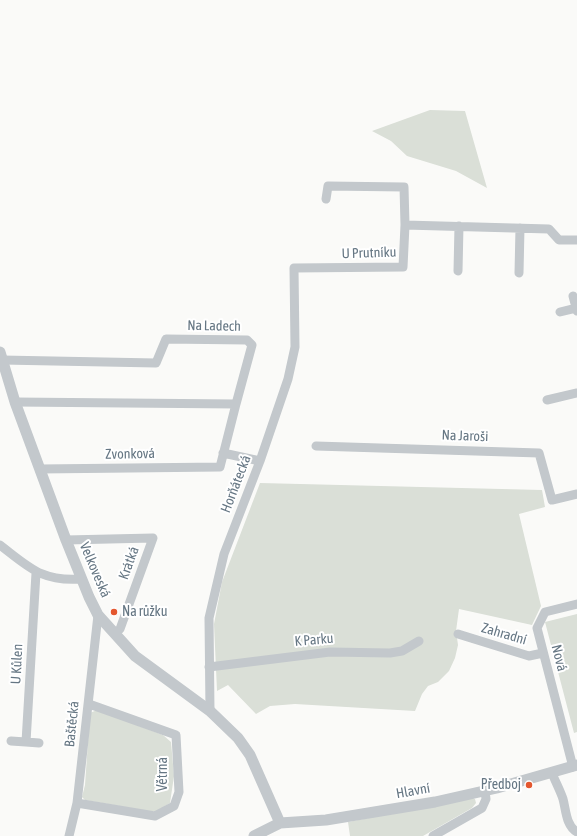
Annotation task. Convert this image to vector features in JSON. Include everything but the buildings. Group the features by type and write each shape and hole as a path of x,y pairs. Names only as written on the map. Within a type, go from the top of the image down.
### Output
{"street":[{"name":"U Prutníku","path":"294,268 403,267 405,225 404,187 328,186 326,199"},
{"name":"U Prutníku","path":"405,225 550,229 559,240 577,240"},
{"path":"458,271 459,226"},
{"path":"519,273 520,228"},
{"name":"Horňátecká","path":"210,711 209,618 224,554 260,461 288,379 295,347 294,268"},
{"path":"560,312 577,309 573,296"},
{"name":"Na Ladech","path":"1,356 156,363 166,339 247,340 252,345 236,404"},
{"name":"Velkoveská","path":"1,356 15,402 66,540 98,615 135,656 210,711 238,738 250,755 280,823"},
{"path":"547,400 577,393"},
{"path":"15,402 236,404 223,452 260,461"},
{"name":"Na Jaroši","path":"316,446 539,453 552,500 577,494"},
{"name":"Zvonková","path":"40,469 220,467 223,452"},
{"name":"Krátká","path":"66,540 153,538 120,629 115,634"},
{"path":"0,545 36,573 50,578 66,580 82,579"},
{"name":"U Kůlen","path":"26,742 36,573"},
{"name":"Nová","path":"575,766 537,628 544,612 577,604"},
{"name":"Baštěcká","path":"69,836 77,803 98,615"},
{"name":"Zahradní","path":"458,634 528,656 543,653"},
{"name":"K Parku","path":"209,667 330,652 390,654 402,651 419,641"},
{"name":"Větrná","path":"77,803 155,816 174,806 179,792 176,735 89,704"},
{"path":"11,740 40,743"},
{"name":"Hlavní","path":"254,836 280,823 326,820 385,811 485,791 575,766"},
{"path":"552,773 562,798 568,820 573,830 577,832"},
{"path":"432,836 482,808 486,799 485,791"}],"shaded area":[{"path":"430,110 465,111 487,188 456,171 407,156 391,141 372,131"},
{"path":"260,483 542,490 545,507 519,514 541,606 532,625 459,609 456,631 458,645 455,658 449,671 438,682 428,686 422,694 415,711 295,704 270,706 256,714 228,685 217,691 214,624 222,582"},
{"path":"577,614 577,732 574,733 545,622"},
{"path":"97,710 163,735 171,742 174,776 170,803 157,811 148,811 85,800 82,797 85,785 90,713"},
{"path":"471,798 475,799 476,803 472,808 423,836 350,836 348,822"}],"place":[{"name":"Na růžku","path":"114,612"},
{"name":"Předboj","path":"529,785"}]}
